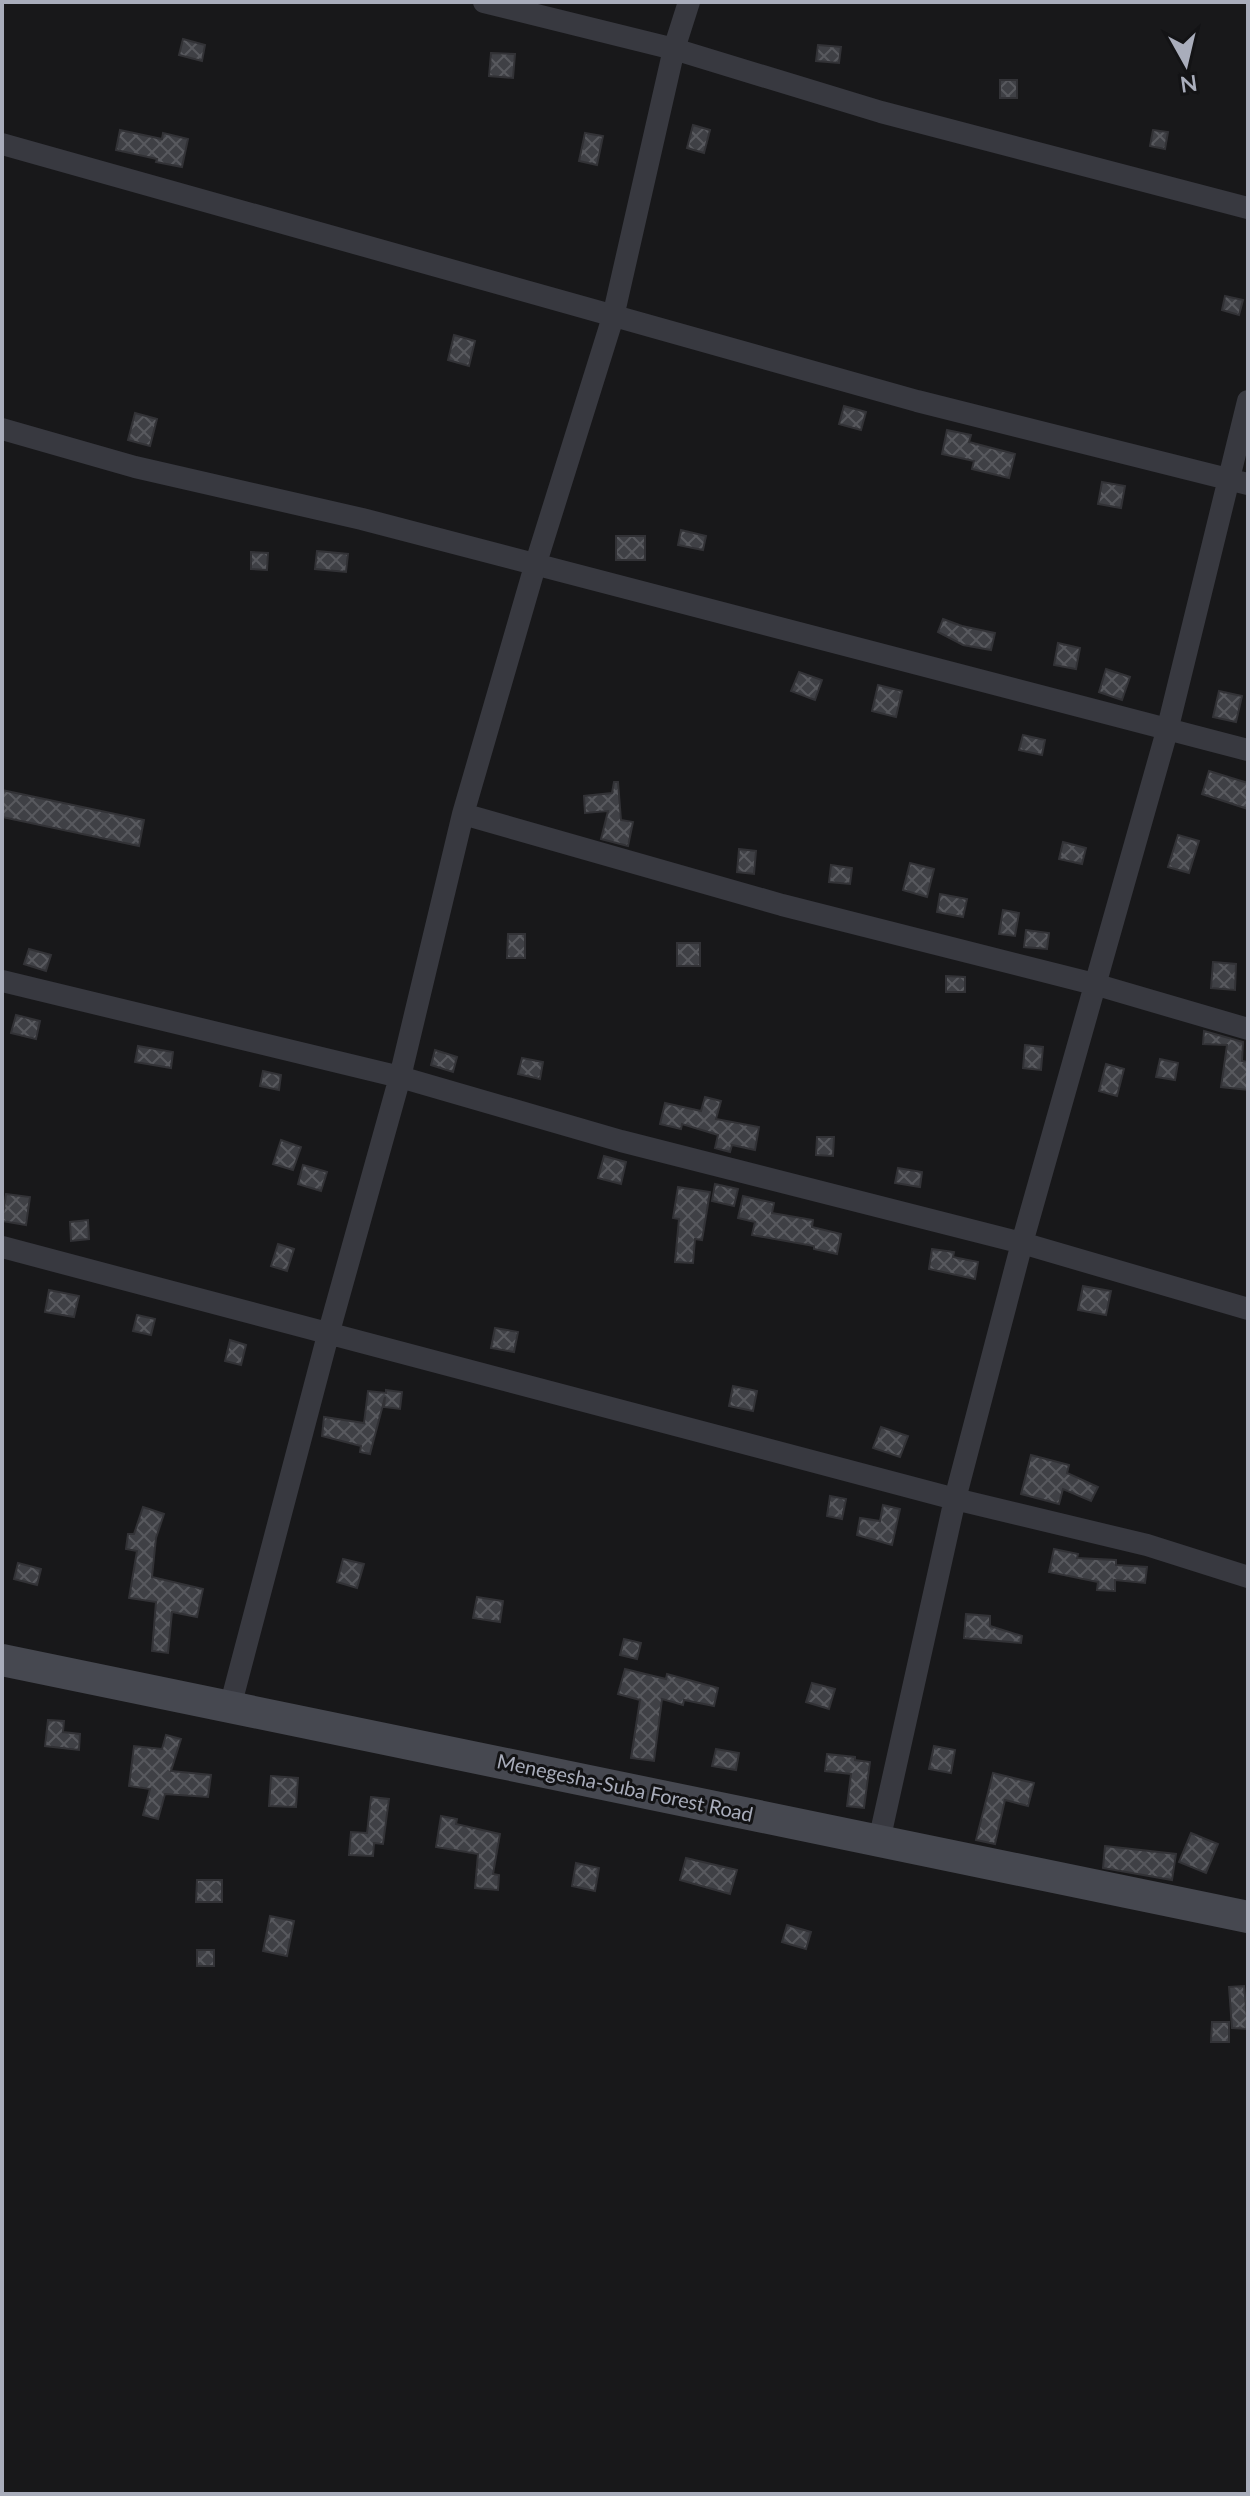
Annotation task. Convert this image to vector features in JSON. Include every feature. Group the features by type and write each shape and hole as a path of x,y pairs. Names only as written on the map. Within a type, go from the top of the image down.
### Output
{"street":[{"path":"484,2 674,49 881,112 1248,208"},
{"path":"230,1707 400,1077 463,814 535,566 613,317 674,49 689,2"},
{"path":"2,144 917,401 1238,482"},
{"path":"879,1841 955,1499 1094,984 1238,482 1248,401"},
{"path":"2,429 135,467 362,519 1248,750"},
{"path":"463,814 782,905 1094,984 1248,1029"},
{"path":"2,981 400,1077 621,1141 1022,1243 1248,1309"},
{"path":"2,1247 955,1499 1147,1545 1248,1577"},
{"name":"Menegesha-Suba Forest Road","path":"2,1660 1248,1917"}],"building":[{"path":"183,39 205,45 202,61 179,55"},
{"path":"818,45 841,47 839,63 816,61"},
{"path":"491,53 515,54 513,78 489,76"},
{"path":"1000,80 1017,80 1017,98 1000,98"},
{"path":"693,125 710,130 704,153 687,148"},
{"path":"120,130 162,139 163,133 188,139 182,167 116,150"},
{"path":"1153,130 1168,132 1165,149 1150,146"},
{"path":"585,133 603,136 597,165 579,161"},
{"path":"1225,296 1243,300 1239,315 1222,310"},
{"path":"454,335 475,341 469,366 448,360"},
{"path":"844,406 866,412 861,430 839,424"},
{"path":"135,413 157,419 150,446 128,440"},
{"path":"947,430 971,435 969,442 1015,454 1009,478 972,469 974,461 942,454"},
{"path":"1102,482 1125,486 1121,508 1098,504"},
{"path":"681,530 706,536 703,550 678,545"},
{"path":"616,536 645,536 645,560 616,560"},
{"path":"317,551 348,554 346,572 315,569"},
{"path":"251,552 268,553 267,570 251,569"},
{"path":"943,619 995,633 991,650 963,645 938,632"},
{"path":"1058,643 1080,648 1076,669 1054,665"},
{"path":"1106,669 1130,677 1122,700 1099,692"},
{"path":"799,672 822,680 815,700 791,691"},
{"path":"878,685 902,691 896,717 872,711"},
{"path":"1219,691 1242,696 1236,722 1213,717"},
{"path":"1023,735 1045,740 1042,755 1019,750"},
{"path":"1209,771 1248,783 1248,809 1202,794"},
{"path":"614,782 618,782 621,820 633,822 628,846 601,839 608,811 585,813 584,796 612,793"},
{"path":"2,790 144,820 139,846 2,817"},
{"path":"1178,835 1199,841 1189,873 1168,867"},
{"path":"1063,842 1086,848 1082,864 1059,859"},
{"path":"739,849 756,851 754,874 737,872"},
{"path":"910,863 934,869 927,897 903,890"},
{"path":"831,865 852,868 850,884 829,882"},
{"path":"940,894 967,899 963,917 937,912"},
{"path":"1003,910 1019,913 1015,936 999,934"},
{"path":"1026,930 1049,933 1047,949 1024,947"},
{"path":"508,934 525,934 525,958 507,958"},
{"path":"677,943 700,943 700,966 677,966"},
{"path":"29,949 51,955 46,971 24,964"},
{"path":"1213,962 1236,964 1235,990 1211,988"},
{"path":"946,976 965,977 965,992 946,992"},
{"path":"16,1015 40,1021 36,1039 11,1033"},
{"path":"1204,1031 1243,1042 1242,1061 1248,1062 1248,1090 1221,1087 1227,1045 1203,1044"},
{"path":"1025,1045 1043,1047 1041,1070 1023,1068"},
{"path":"138,1046 173,1052 171,1068 135,1062"},
{"path":"435,1050 457,1057 453,1072 431,1065"},
{"path":"522,1058 543,1062 540,1079 518,1074"},
{"path":"1160,1059 1178,1063 1175,1080 1156,1077"},
{"path":"1106,1064 1124,1069 1117,1096 1099,1091"},
{"path":"263,1071 281,1075 279,1090 260,1086"},
{"path":"705,1097 721,1101 716,1119 759,1127 755,1150 732,1145 730,1152 715,1148 718,1135 682,1124 681,1129 660,1124 665,1103 701,1111"},
{"path":"817,1137 834,1137 833,1156 816,1155"},
{"path":"281,1140 301,1147 293,1170 273,1164"},
{"path":"604,1156 626,1162 621,1184 598,1178"},
{"path":"303,1165 327,1172 321,1191 298,1184"},
{"path":"898,1168 922,1172 920,1187 895,1183"},
{"path":"715,1184 738,1189 734,1206 712,1201"},
{"path":"678,1187 710,1192 702,1240 695,1239 693,1263 675,1262 679,1219 673,1218"},
{"path":"6,1194 30,1197 26,1225 2,1221"},
{"path":"743,1196 774,1203 772,1213 813,1220 812,1227 841,1234 837,1254 814,1249 814,1246 752,1235 755,1222 738,1218"},
{"path":"88,1220 89,1239 71,1241 70,1222"},
{"path":"278,1244 294,1249 287,1271 271,1266"},
{"path":"932,1249 954,1252 953,1257 978,1262 975,1279 929,1269"},
{"path":"1083,1286 1111,1291 1106,1315 1078,1310"},
{"path":"49,1290 79,1296 74,1317 45,1312"},
{"path":"137,1315 155,1319 151,1335 133,1331"},
{"path":"495,1328 518,1332 514,1352 491,1348"},
{"path":"230,1340 246,1345 241,1365 225,1361"},
{"path":"733,1386 757,1391 753,1411 729,1406"},
{"path":"386,1390 402,1392 400,1409 384,1407 385,1397 370,1454 360,1452 361,1446 322,1436 324,1417 364,1423 368,1391 386,1393"},
{"path":"881,1427 908,1436 900,1457 873,1448"},
{"path":"1031,1455 1069,1465 1067,1473 1098,1487 1091,1501 1063,1489 1059,1504 1021,1494"},
{"path":"830,1496 846,1499 842,1519 827,1516"},
{"path":"883,1505 900,1509 892,1545 857,1535 860,1518 880,1521"},
{"path":"143,1507 164,1514 156,1538 152,1577 203,1589 197,1617 172,1612 168,1653 152,1651 156,1602 129,1598 137,1551 126,1549 128,1534 134,1534"},
{"path":"1054,1549 1078,1554 1077,1558 1116,1560 1116,1565 1147,1567 1145,1583 1115,1580 1115,1591 1097,1590 1098,1582 1049,1572"},
{"path":"343,1559 364,1564 357,1588 337,1582"},
{"path":"18,1563 41,1569 37,1585 14,1579"},
{"path":"477,1597 503,1601 500,1622 473,1618"},
{"path":"966,1614 990,1616 990,1626 1022,1636 1021,1643 964,1638"},
{"path":"624,1639 641,1643 637,1659 620,1655"},
{"path":"625,1669 666,1679 667,1674 718,1688 714,1706 684,1700 683,1705 662,1699 654,1761 631,1758 640,1700 618,1694"},
{"path":"812,1683 835,1689 829,1709 806,1702"},
{"path":"48,1720 64,1721 63,1732 80,1734 79,1750 45,1746"},
{"path":"166,1735 181,1739 171,1771 211,1775 208,1797 165,1794 158,1819 143,1815 150,1789 129,1786 134,1746 162,1749"},
{"path":"934,1746 955,1750 951,1773 929,1769"},
{"path":"716,1749 739,1753 736,1770 712,1766"},
{"path":"827,1754 870,1762 864,1808 847,1806 851,1774 825,1771"},
{"path":"993,1773 1034,1783 1028,1806 1005,1800 995,1844 976,1840"},
{"path":"271,1776 298,1778 296,1807 269,1806"},
{"path":"371,1797 389,1799 383,1844 374,1843 373,1856 349,1855 351,1832 367,1833"},
{"path":"441,1816 457,1819 456,1824 500,1834 493,1874 499,1875 498,1890 475,1888 478,1854 436,1847"},
{"path":"1191,1833 1218,1844 1206,1873 1179,1862"},
{"path":"1105,1846 1176,1854 1172,1880 1103,1868"},
{"path":"686,1858 737,1870 730,1894 680,1880"},
{"path":"576,1863 599,1868 595,1891 572,1886"},
{"path":"197,1880 222,1880 222,1902 196,1902"},
{"path":"270,1916 294,1921 287,1956 263,1951"},
{"path":"787,1925 811,1932 806,1949 782,1942"},
{"path":"197,1950 214,1950 214,1966 197,1966"},
{"path":"1244,1986 1248,2029 1232,2028 1229,1987"},
{"path":"1212,2022 1229,2022 1229,2042 1211,2042"}]}
